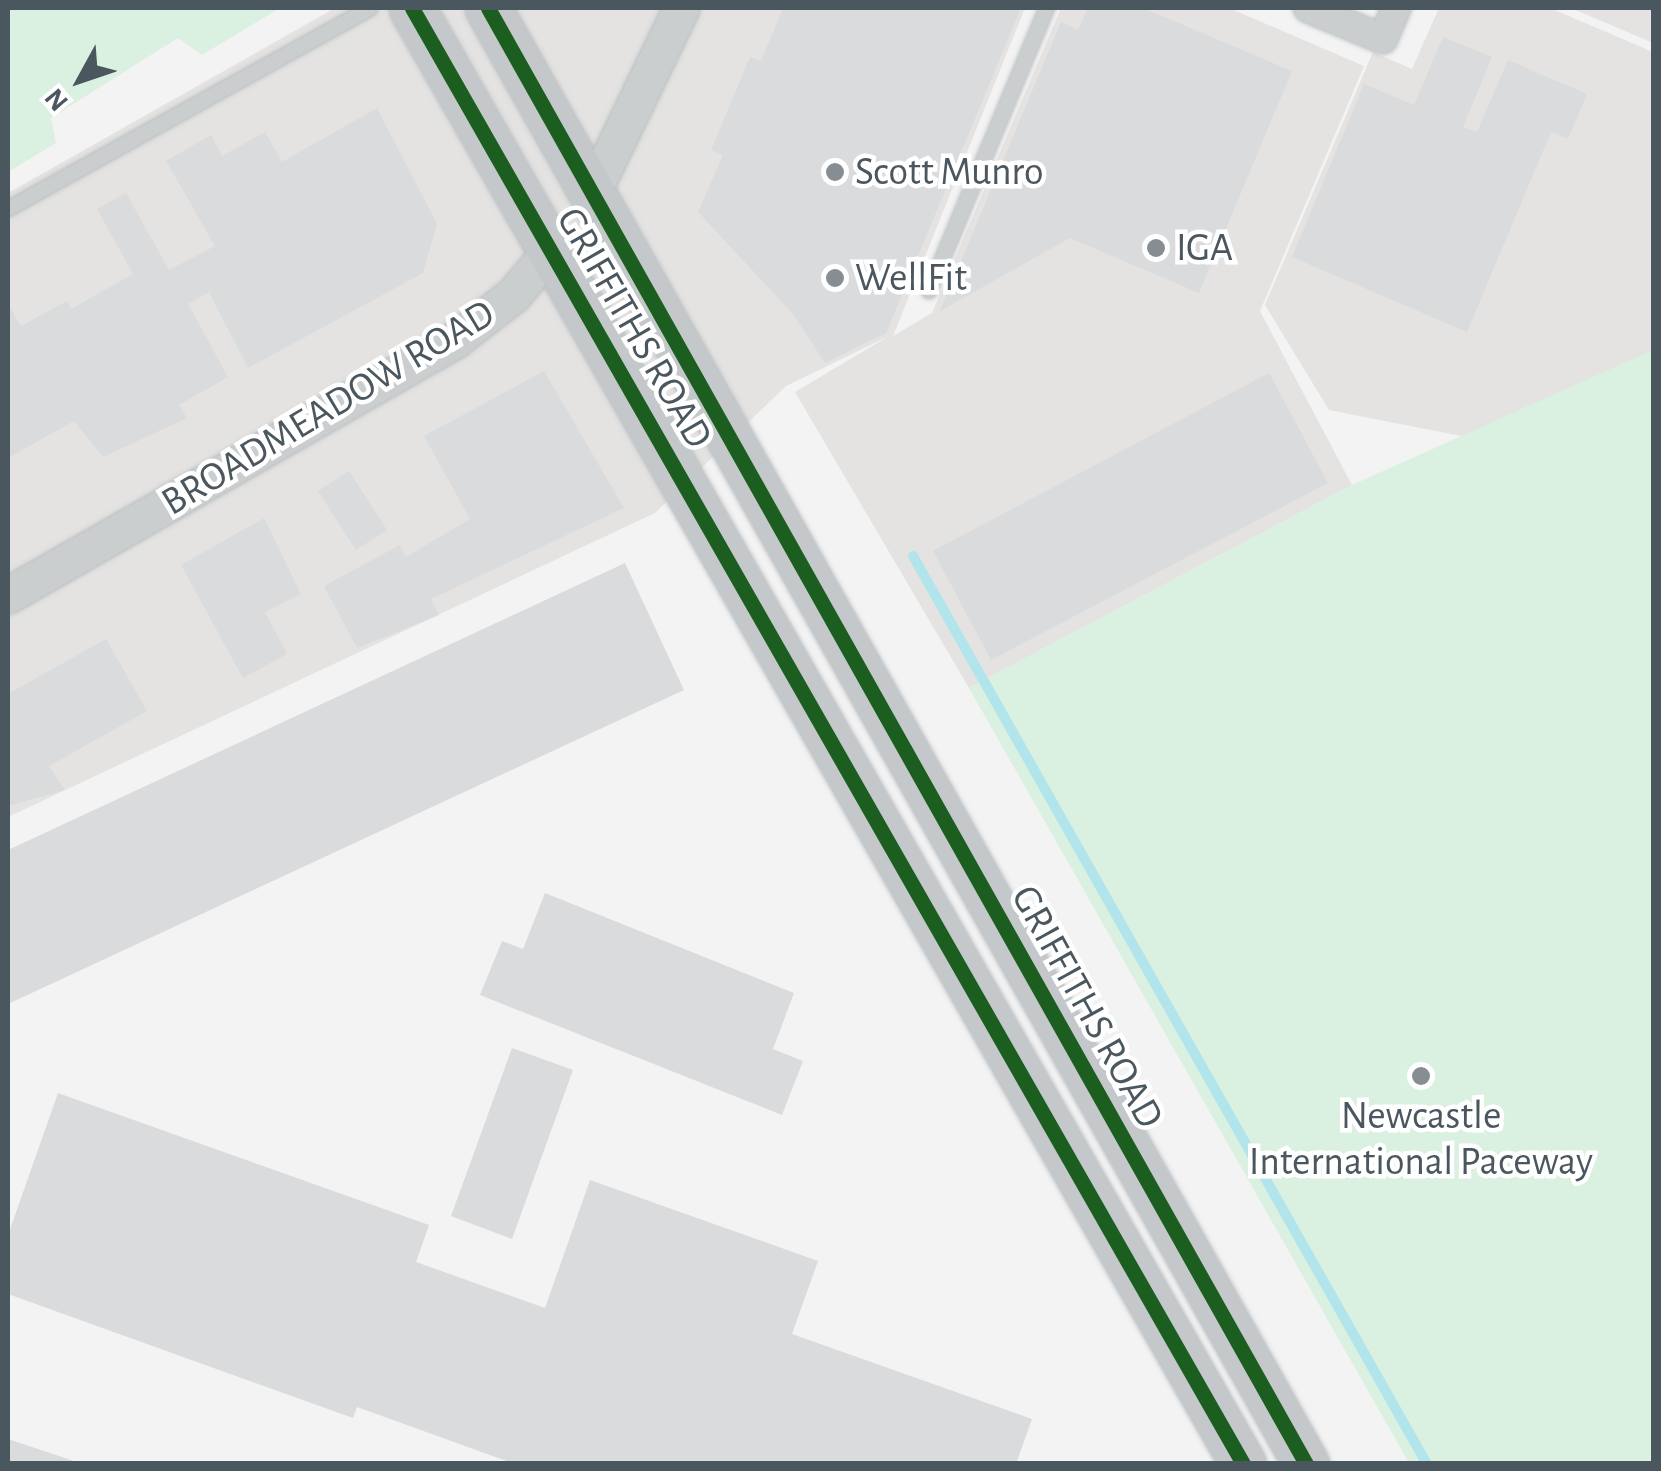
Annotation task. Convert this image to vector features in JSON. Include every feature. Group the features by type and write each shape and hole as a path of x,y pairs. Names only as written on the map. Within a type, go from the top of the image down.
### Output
{"highway":[{"name":"GRIFFITHS ROAD","path":"412,8 1243,1464"},
{"name":"GRIFFITHS ROAD","path":"488,8 1306,1464"},
{"name":"BROADMEADOW ROAD","path":"552,248 593,191"}],"street":[{"name":"BROADMEADOW ROAD","path":"593,191 681,8"},
{"path":"1308,8 1383,40 1396,8"},
{"name":"BROADMEADOW ROAD","path":"8,595 455,340 514,295 552,248"}],"lane":[{"path":"8,208 370,8"},
{"path":"929,291 1047,8"}],"shaded area":[{"path":"335,8 1025,8 893,336 932,313 1061,8 1229,8 1364,66 1260,311 1352,485 969,688 795,392 889,336 786,386 655,513 8,817 8,193"},
{"path":"1439,8 1550,8 1653,52 1653,351 1466,437 1329,410 1265,305 1373,52 1412,69"},
{"path":"1571,8 1653,8 1653,43"}],"green space":[{"path":"8,8 280,8 202,55 178,38 51,118 56,143 8,172"},
{"name":"Newcastle International Paceway","path":"1653,350 1653,1463 1409,1463 969,688 1352,485"}],"building":[{"path":"783,8 1021,8 886,333 825,363 793,314 698,212 723,155 711,150 750,57 761,61"},
{"path":"1088,8 1143,8 1292,71 1199,293 1070,238 940,311 1061,22 1078,30"},
{"path":"1443,37 1492,57 1463,127 1477,132 1508,60 1587,94 1568,139 1551,132 1467,332 1292,257 1364,84 1414,105"},
{"path":"377,108 437,224 423,273 248,368 209,292 188,304 228,377 179,405 187,418 103,457 74,421 8,458 8,304 21,326 67,301 71,309 133,274 97,209 126,193 169,270 215,246 166,161 211,135 222,156 265,132 282,162"},
{"path":"544,371 624,508 431,599 439,615 357,648 324,586 400,545 406,557 470,519 424,436"},
{"path":"1269,373 1328,483 991,660 933,551"},
{"path":"349,471 387,530 356,550 318,491"},
{"path":"264,518 301,594 265,612 287,654 243,678 181,565"},
{"path":"625,563 684,690 8,1004 8,850"},
{"path":"106,639 147,711 49,766 65,790 8,806 8,694"},
{"path":"545,893 794,993 773,1049 803,1061 782,1115 480,995 502,941 523,949"},
{"path":"512,1048 573,1070 512,1239 451,1216"},
{"path":"58,1093 429,1225 416,1262 545,1308 590,1180 818,1261 792,1334 1032,1419 1016,1464 515,1464 357,1407 353,1418 8,1294 8,1235"},
{"path":"8,1439 80,1463 80,1464 8,1464"}],"waterway":[{"path":"913,556 1427,1464"}],"cycle path":[{"path":"412,8 1243,1464"},
{"path":"488,8 1306,1464"}],"place":[{"name":"Scott Munro","path":"835,172"},
{"name":"IGA","path":"1156,248"},
{"name":"WellFit","path":"835,278"},
{"name":"Newcastle International Paceway","path":"1421,1076"}]}
